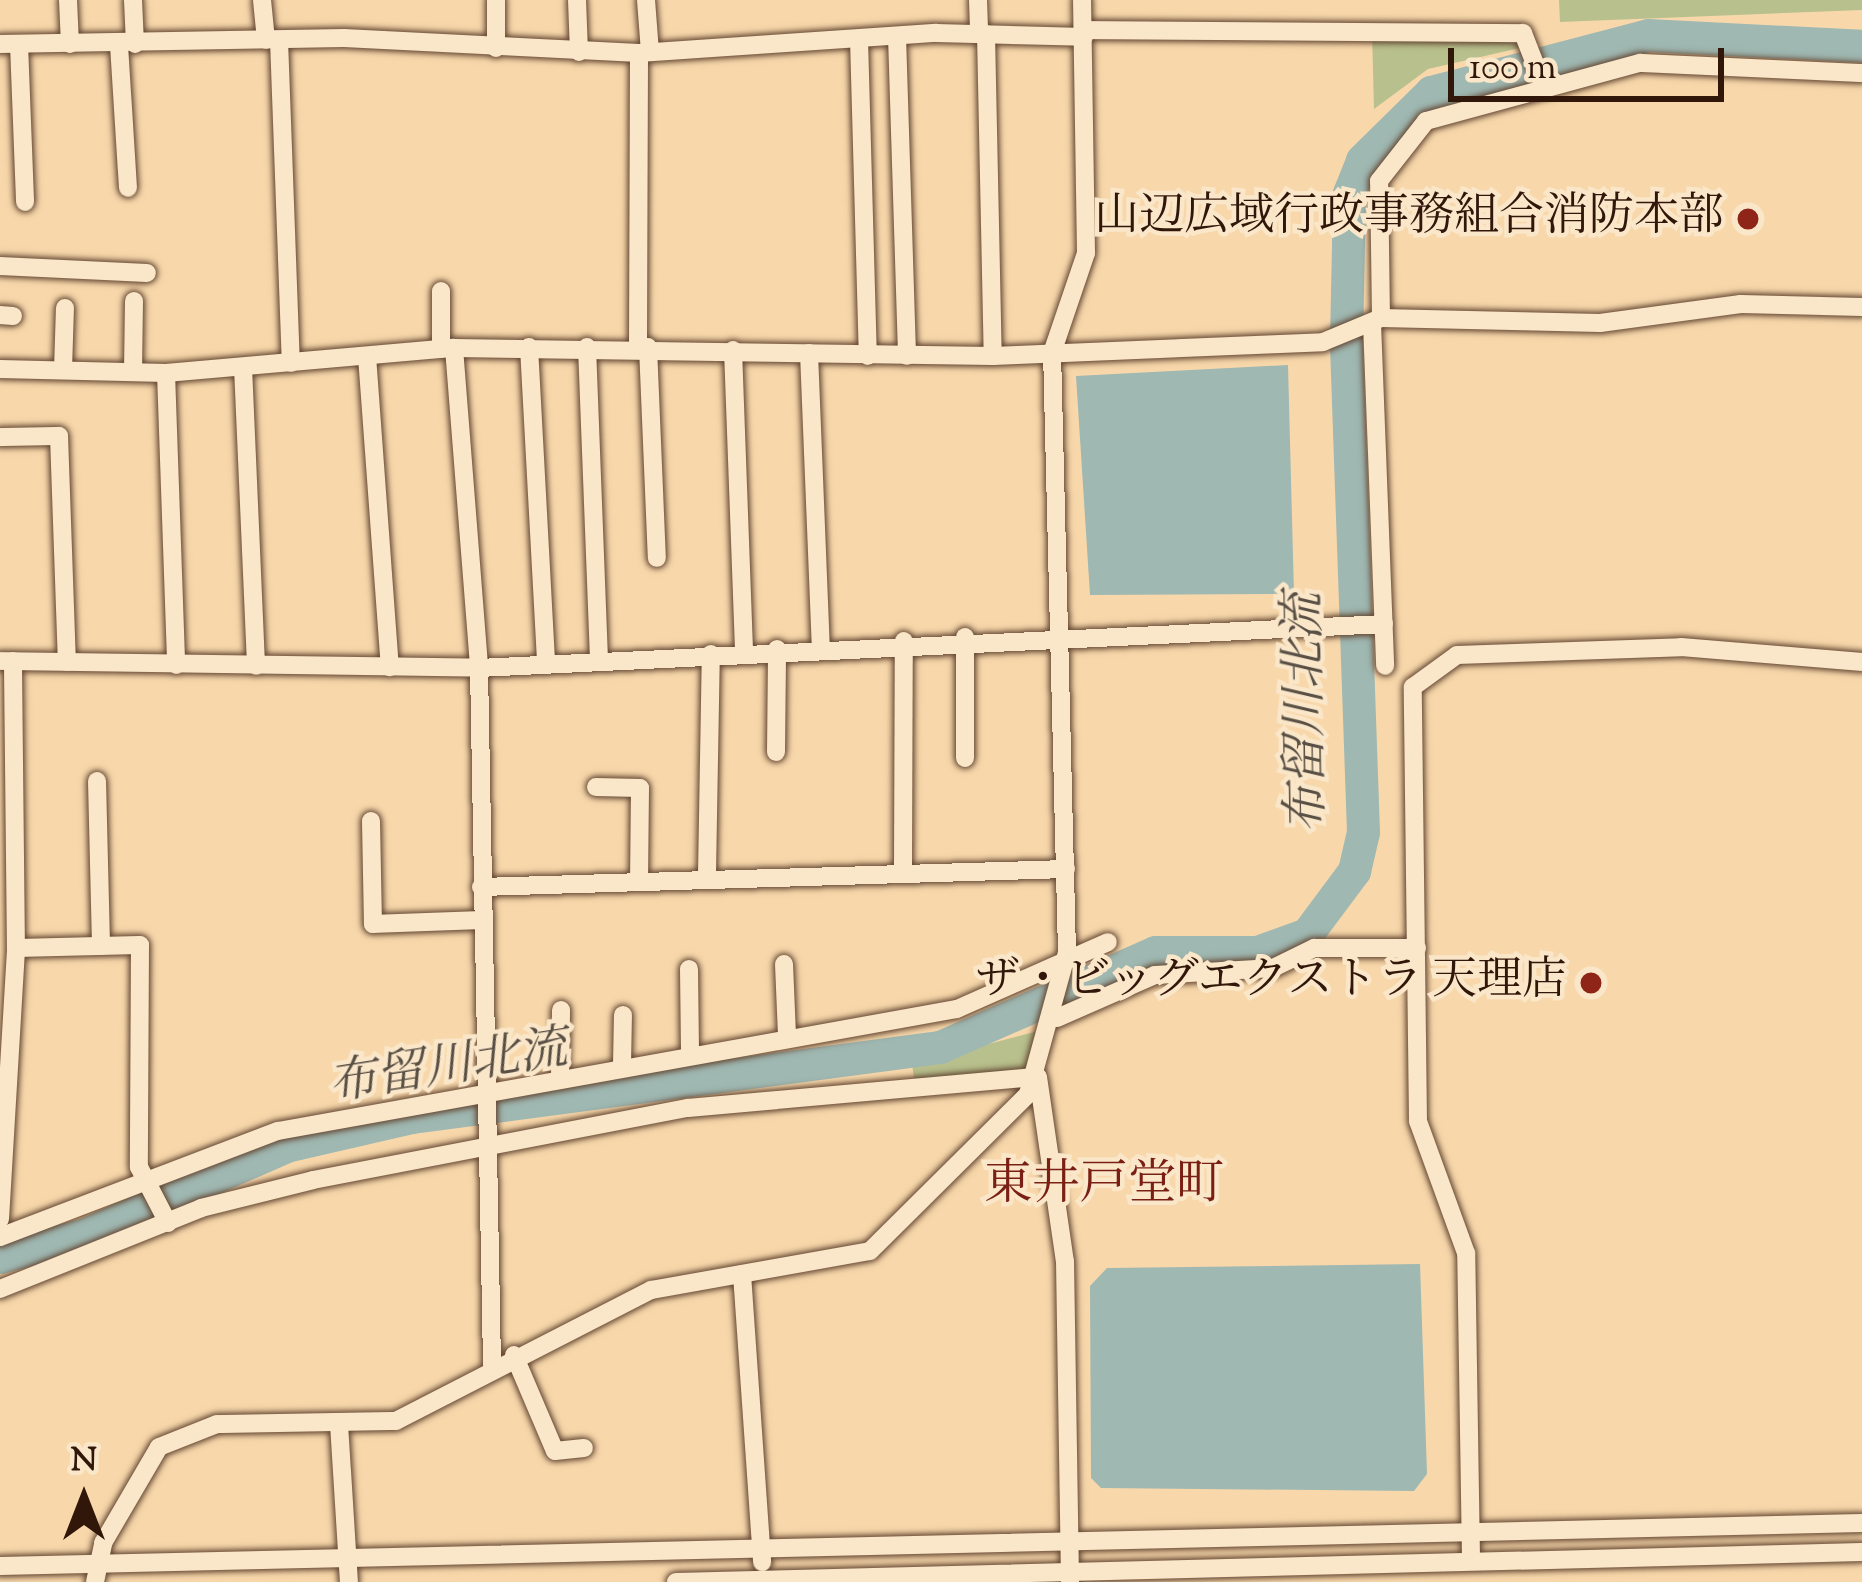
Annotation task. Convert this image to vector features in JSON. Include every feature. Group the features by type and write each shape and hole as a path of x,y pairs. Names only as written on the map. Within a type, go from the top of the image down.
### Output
{"street":[{"path":"68,0 70,44"},
{"path":"128,188 127,45 133,0"},
{"path":"262,0 272,40 291,363"},
{"path":"496,0 496,47"},
{"path":"577,0 579,52"},
{"path":"635,544 656,551 655,448 643,346 646,0"},
{"path":"978,0 993,356"},
{"path":"1070,1575 1065,1261 1038,1077 1058,1013 1065,961 1052,353 1086,254 1082,0"},
{"path":"25,202 10,44 272,40 645,53 897,36 1370,27 1532,39 1544,85"},
{"path":"897,36 907,356"},
{"path":"860,39 868,356"},
{"path":"1385,666 1372,234 1379,181 1400,144 1461,106 1544,85 1690,60 1862,73"},
{"path":"0,266 147,273"},
{"path":"441,290 478,668 480,1150 492,1365"},
{"path":"133,372 134,301"},
{"path":"0,369 166,373 447,349 529,347 993,356 1328,337 1374,322 1600,323 1742,304 1862,307"},
{"path":"63,370 65,308"},
{"path":"529,347 546,664"},
{"path":"587,347 599,661"},
{"path":"733,350 743,651"},
{"path":"809,353 820,646"},
{"path":"367,356 390,667"},
{"path":"243,367 256,666"},
{"path":"166,373 176,665"},
{"path":"0,437 59,436 67,662"},
{"path":"633,449 655,448"},
{"path":"0,1219 11,952 6,661 478,668 1057,632 1384,624"},
{"path":"965,638 965,758"},
{"path":"903,871 904,641"},
{"path":"1471,1558 1466,1253 1423,1156 1408,706 1428,668 1456,655 1681,647 1862,662"},
{"path":"776,649 776,752"},
{"path":"707,874 711,654"},
{"path":"97,781 101,946"},
{"path":"596,787 640,788 639,877"},
{"path":"371,821 373,924 480,920"},
{"path":"481,887 707,874 1066,869"},
{"path":"0,1237 278,1131 481,1096 560,1076 957,1009 1108,942"},
{"path":"11,952 140,945 146,1182 167,1221"},
{"path":"1058,1013 1155,975 1273,968 1314,948 1417,948"},
{"path":"784,964 787,1036"},
{"path":"689,969 690,1054"},
{"path":"560,1076 561,1010"},
{"path":"622,1065 623,1015"},
{"path":"0,1288 238,1196 688,1108 1038,1077"},
{"path":"95,1574 159,1447 217,1424 338,1424 418,1413 492,1365 651,1290 870,1251 1038,1077"},
{"path":"742,1274 759,1552 766,1578"},
{"path":"514,1355 555,1451 584,1448"},
{"path":"338,1424 348,1573"},
{"path":"0,1565 95,1574 348,1573 759,1552 1862,1523"},
{"path":"676,1582 1070,1575 1471,1558 1862,1552"}],"green space":[{"path":"1559,0 1862,0 1862,10 1560,22"},
{"path":"1372,31 1520,36 1524,47 1428,69 1374,109"},
{"path":"1038,1031 1030,1071 914,1079 912,1064"}],"water":[{"path":"1288,365 1294,594 1090,595 1076,376"},
{"path":"1420,1264 1427,1474 1414,1491 1101,1488 1091,1478 1090,1286 1107,1268"}],"waterway":[{"name":"布留川北流","path":"0,1257 85,1234 286,1146 412,1117 940,1047 1155,952 1257,952 1307,934 1354,871 1363,832 1346,340 1349,193 1362,160 1431,92 1648,35 1862,46"}],"place":[{"name":"山辺広域行政事務組合消防本部","path":"1748,219"},
{"name":"ザ・ビッグエクストラ 天理店","path":"1591,983"}],"district":[{"name":"東井戸堂町","path":"1104,1187"}]}
